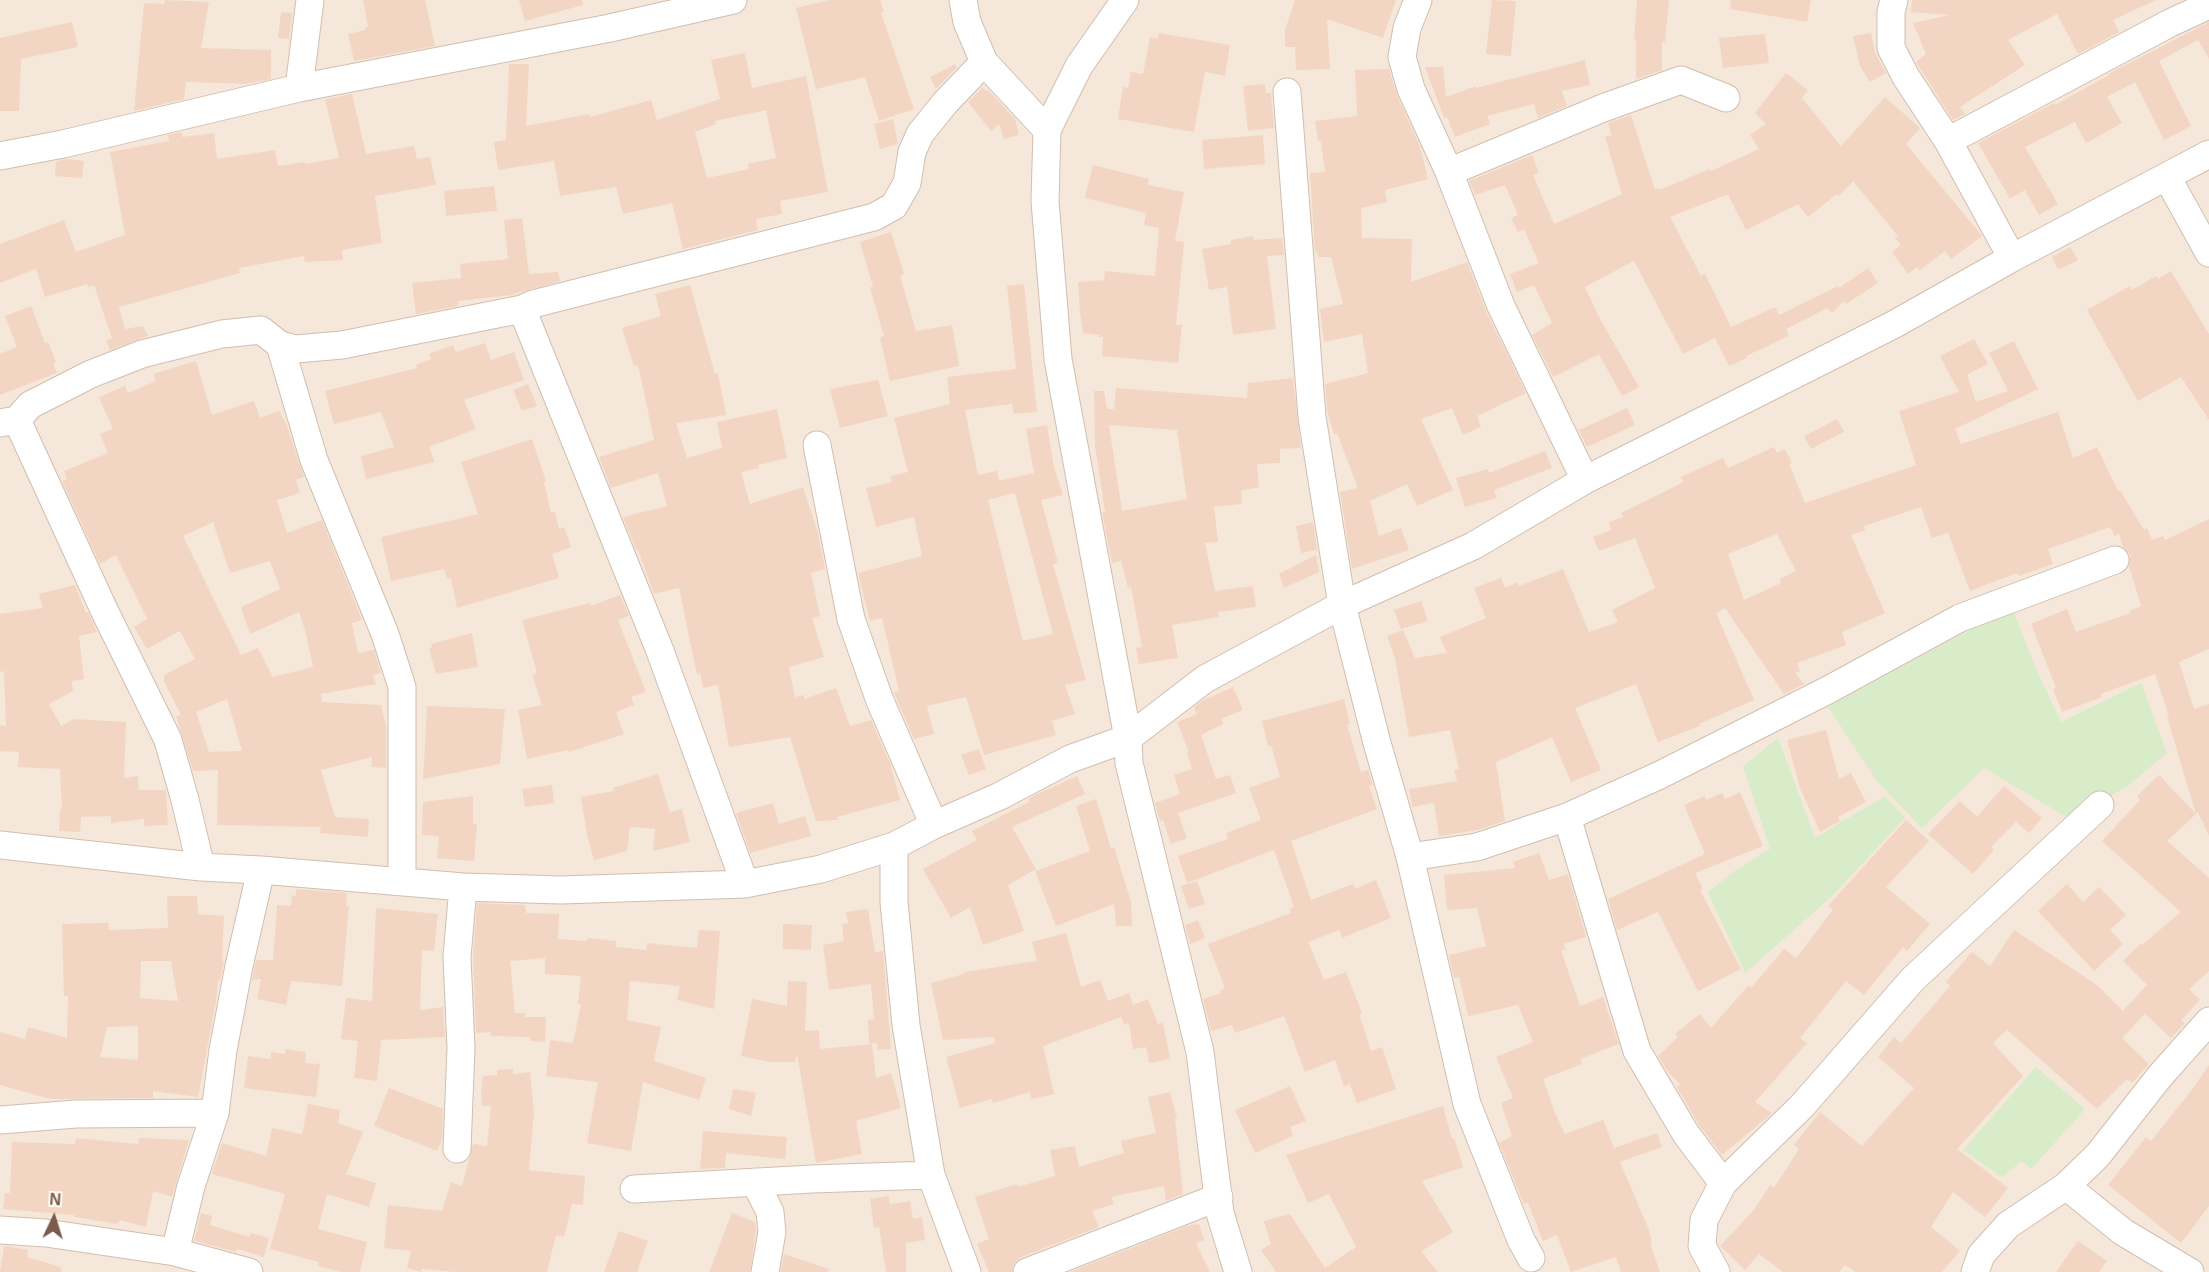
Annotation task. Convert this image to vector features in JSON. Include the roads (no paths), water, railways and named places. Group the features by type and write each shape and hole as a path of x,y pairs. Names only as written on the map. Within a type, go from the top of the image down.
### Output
{"street":[{"path":"299,88 310,0"},
{"path":"0,156 63,144 299,88 610,28 734,0"},
{"path":"963,0 967,22 984,62 1047,130"},
{"path":"1125,0 1079,66 1047,130 1045,201 1058,359 1128,738 1129,763 1200,1052 1220,1213 1238,1272"},
{"path":"1418,0 1407,28 1402,57 1411,89 1449,172 1501,306 1585,480"},
{"path":"1894,0 1891,12 1891,48 1906,77 1948,141 2012,258"},
{"path":"1948,141 2170,23 2209,5"},
{"path":"201,867 186,800 168,740 8,421 30,405 91,374 142,354 222,334 261,330 280,345 296,349 342,345 522,309 533,304 874,217 894,206 907,183 912,152 920,134 945,103 984,62"},
{"path":"1449,172 1603,108 1681,80 1726,98"},
{"path":"1287,93 1312,417 1342,605 1377,743 1410,857 1467,1104 1521,1240 1531,1258"},
{"path":"0,845 201,867 463,887 561,890 745,884 821,869 894,846 934,825 1000,796 1071,759 1128,738 1205,679 1342,605 1473,546 1585,480 1893,325 2012,258 2209,154"},
{"path":"2167,177 2209,253"},
{"path":"522,309 660,651 745,884"},
{"path":"280,345 314,460 385,634 402,687 402,882"},
{"path":"818,445 851,619 880,701 934,825"},
{"path":"1410,857 1477,847 1567,818 1828,690 1960,618 2115,560"},
{"path":"1716,1272 1702,1245 1704,1220 1723,1183 1802,1106 1913,979 2100,805"},
{"path":"1567,818 1637,1051 1686,1134 1723,1183"},
{"path":"894,846 894,902 906,1025 930,1175 967,1272"},
{"path":"175,1252 191,1186 215,1113 223,1050 261,870"},
{"path":"457,1149 461,1048 458,957 463,887"},
{"path":"1975,1272 1981,1255 2008,1225 2066,1186 2098,1155 2160,1077 2209,1021"},
{"path":"0,1120 76,1114 215,1113"},
{"path":"634,1189 930,1175"},
{"path":"755,1182 770,1212 772,1232 765,1272"},
{"path":"2066,1186 2123,1232 2190,1272"},
{"path":"1027,1272 1219,1197"},
{"path":"0,1230 46,1233 175,1252 236,1270"}]}
